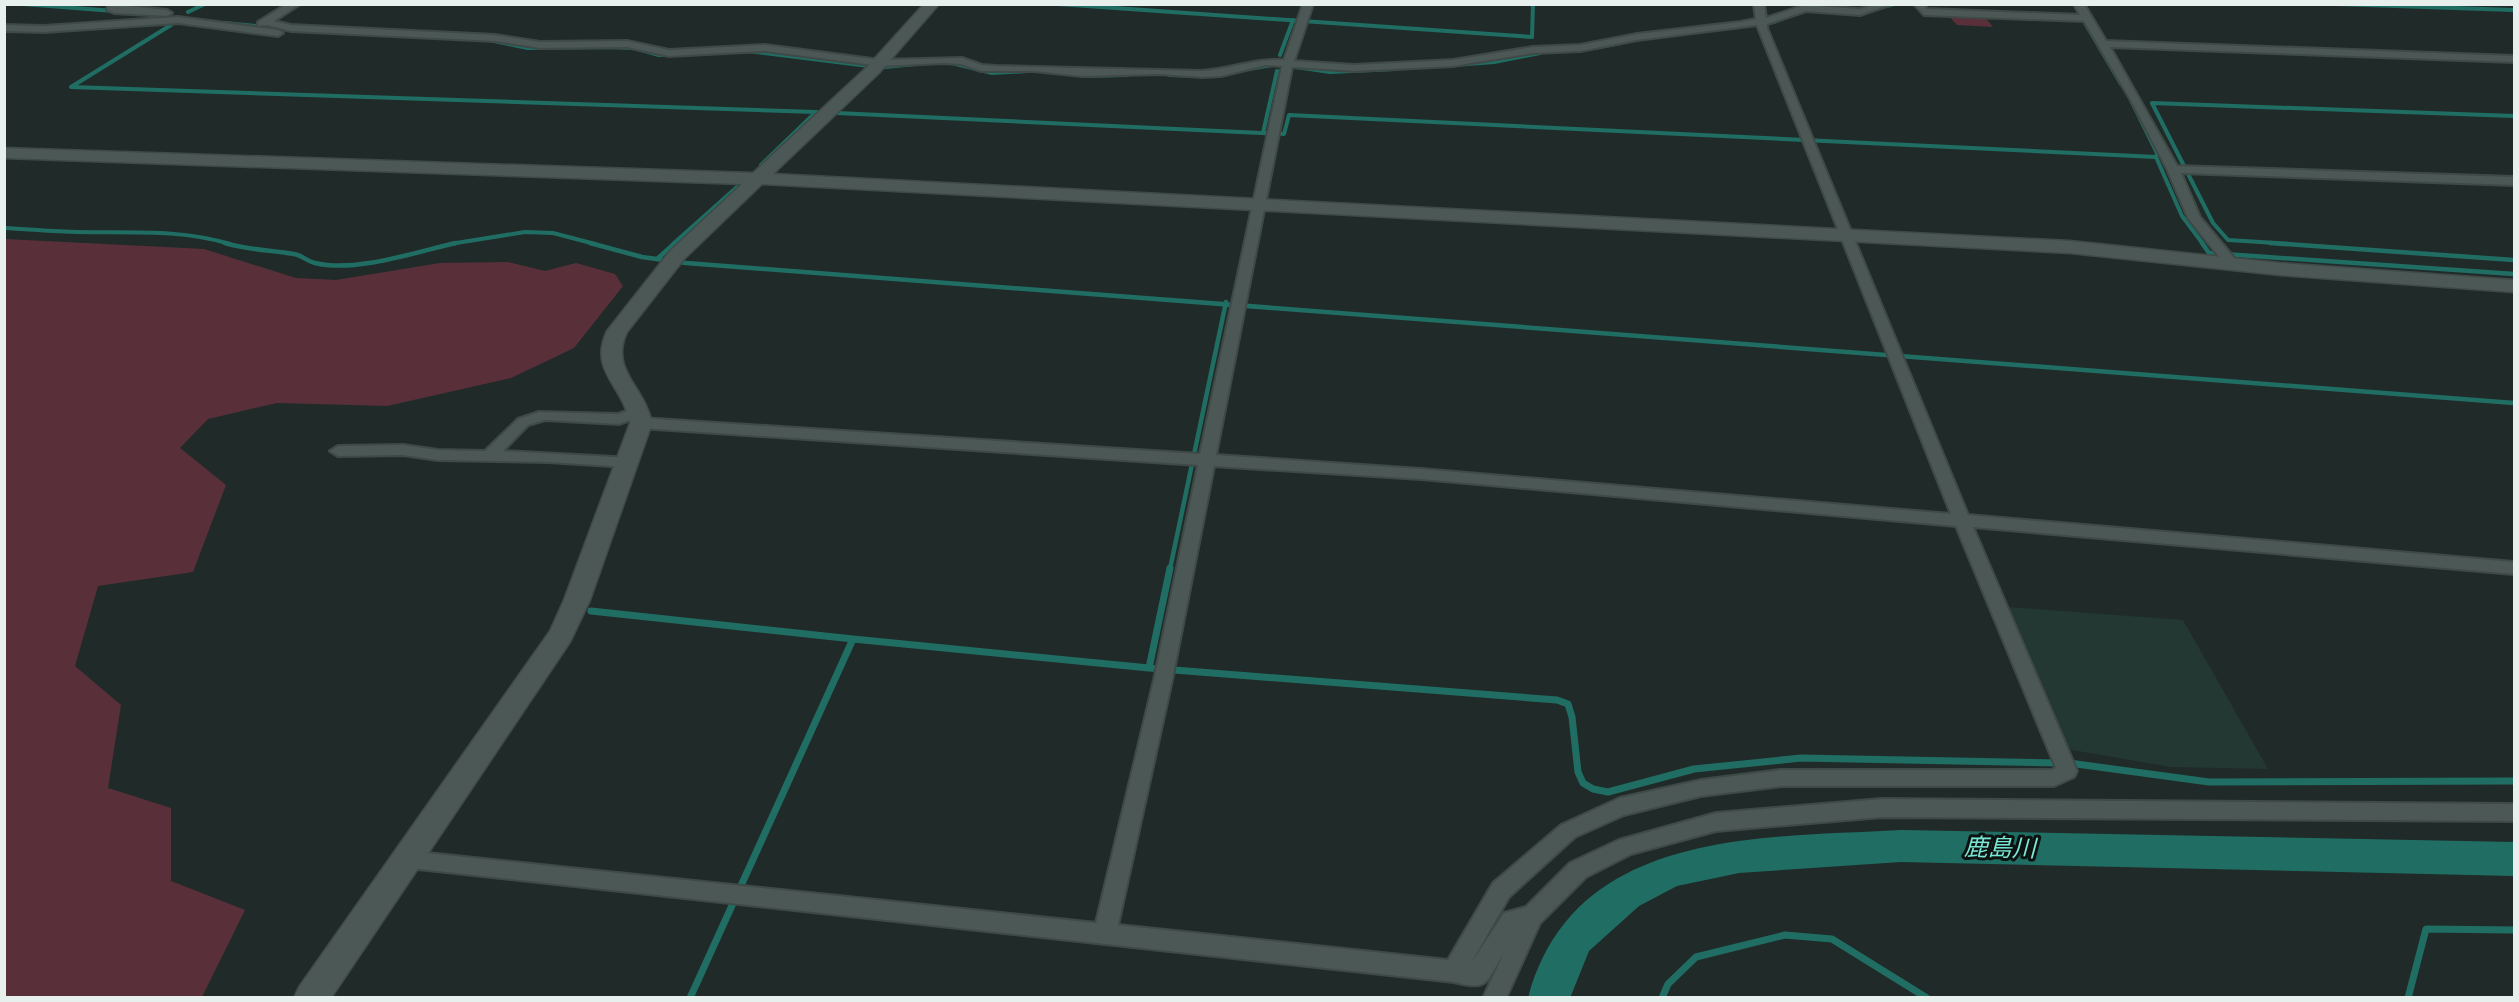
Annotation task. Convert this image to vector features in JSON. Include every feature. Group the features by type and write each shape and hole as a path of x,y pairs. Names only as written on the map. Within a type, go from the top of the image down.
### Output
{"street":[{"path":"113,4 110,8 114,10 179,14 185,20"},
{"path":"256,28 295,4"},
{"path":"311,998 561,635 577,600 627,462 640,417 610,359 610,346 617,331 672,261 877,66 932,4"},
{"path":"1105,934 1165,670 1198,459 1240,303 1287,65 1308,4"},
{"path":"1454,971 1501,890 1568,831 1620,807 1701,788 1781,778 2054,778 2067,771 1896,363 1762,24 1759,4"},
{"path":"4,28 44,29 185,20 294,35 478,42 536,52 628,51 662,59 753,54 877,66 952,66 989,75 1055,74 1079,78 1156,76 1196,80 1224,78 1287,65 1341,75 1456,68 1762,24 1805,8 1860,12 1887,4"},
{"path":"1919,4 1924,12 2087,18"},
{"path":"2079,4 2104,44 2173,169 2194,218 2227,258"},
{"path":"266,22 291,28 495,38 540,45 627,44 669,53 765,48 877,66"},
{"path":"2104,44 2514,59"},
{"path":"4,153 759,179 2070,247 2227,258 2514,286"},
{"path":"2173,169 2514,181"},
{"path":"490,455 523,422 544,415 619,420 640,417 1421,474 2514,568"},
{"path":"338,451 403,450 438,455 490,455 627,462"},
{"path":"1494,998 1533,916 1578,870 1626,846 1716,822 1882,808 2514,813"},
{"path":"408,860 1454,971 1476,976 1512,920 1533,916"}],"shaded area":[{"path":"1948,15 1984,16 1993,27 1957,25"},
{"path":"5,239 204,249 296,278 336,280 440,263 508,262 545,271 576,263 615,274 623,286 574,348 511,378 387,406 277,403 208,419 180,448 226,485 193,572 98,586 75,666 121,705 108,788 171,808 171,881 245,910 202,997 5,997"},
{"path":"2008,607 2183,620 2268,769 2171,767 2066,749"}],"waterway":[{"path":"23,4 114,11"},
{"path":"188,12 205,4"},
{"path":"1058,4 1293,20"},
{"path":"1293,20 1532,37 1533,4"},
{"path":"1860,13 1894,4"},
{"path":"2337,4 2514,10"},
{"path":"1731,28 1774,22 1789,16"},
{"path":"1280,55 1293,20"},
{"path":"159,24 205,21"},
{"path":"2084,21 2121,84"},
{"path":"224,23 318,32"},
{"path":"171,25 71,87 816,112"},
{"path":"489,40 528,48 610,47 634,48 659,55 697,54"},
{"path":"1577,51 1621,43"},
{"path":"748,51 869,66"},
{"path":"1455,65 1494,62 1540,53"},
{"path":"952,63 992,73 1028,71"},
{"path":"884,67 916,64"},
{"path":"1249,69 1272,65"},
{"path":"1296,67 1330,72 1395,69"},
{"path":"1263,133 1277,71"},
{"path":"1082,76 1127,75"},
{"path":"1169,75 1204,76"},
{"path":"2131,100 2157,153 2156,157"},
{"path":"2291,244 2228,240 2213,223 2152,103 2514,116"},
{"path":"761,165 816,112"},
{"path":"816,112 1284,134 1289,115 2156,157"},
{"path":"2156,157 2182,216 2203,244"},
{"path":"673,244 737,187"},
{"path":"4,228 174,234 230,244"},
{"path":"456,243 525,232 553,233 595,244"},
{"path":"225,243 251,249 294,254 315,263 331,265 386,260 456,243"},
{"path":"450,244 456,243"},
{"path":"590,243 642,257 686,263 1226,304"},
{"path":"657,259 675,243"},
{"path":"2202,243 2209,253 2514,274"},
{"path":"2270,243 2514,260"},
{"path":"1170,569 1226,304"},
{"path":"1226,304 2514,403"},
{"path":"1149,668 1170,568"},
{"path":"591,611 853,639"},
{"path":"690,998 853,639"},
{"path":"853,639 1149,668"},
{"path":"1149,668 1557,700 1568,704 1572,717 1578,772 1583,783 1593,789 1608,792 1694,769 1801,758 2060,763"},
{"path":"2069,763 2209,782 2514,781"},
{"name":"鹿島川","path":"1549,998 1552,986 1575,938 1625,894 1669,871 1739,856 1901,846 2514,859"},
{"path":"2408,998 2426,929 2514,930"},
{"path":"1662,998 1668,984 1696,957 1785,935 1832,939 1927,998"}]}
